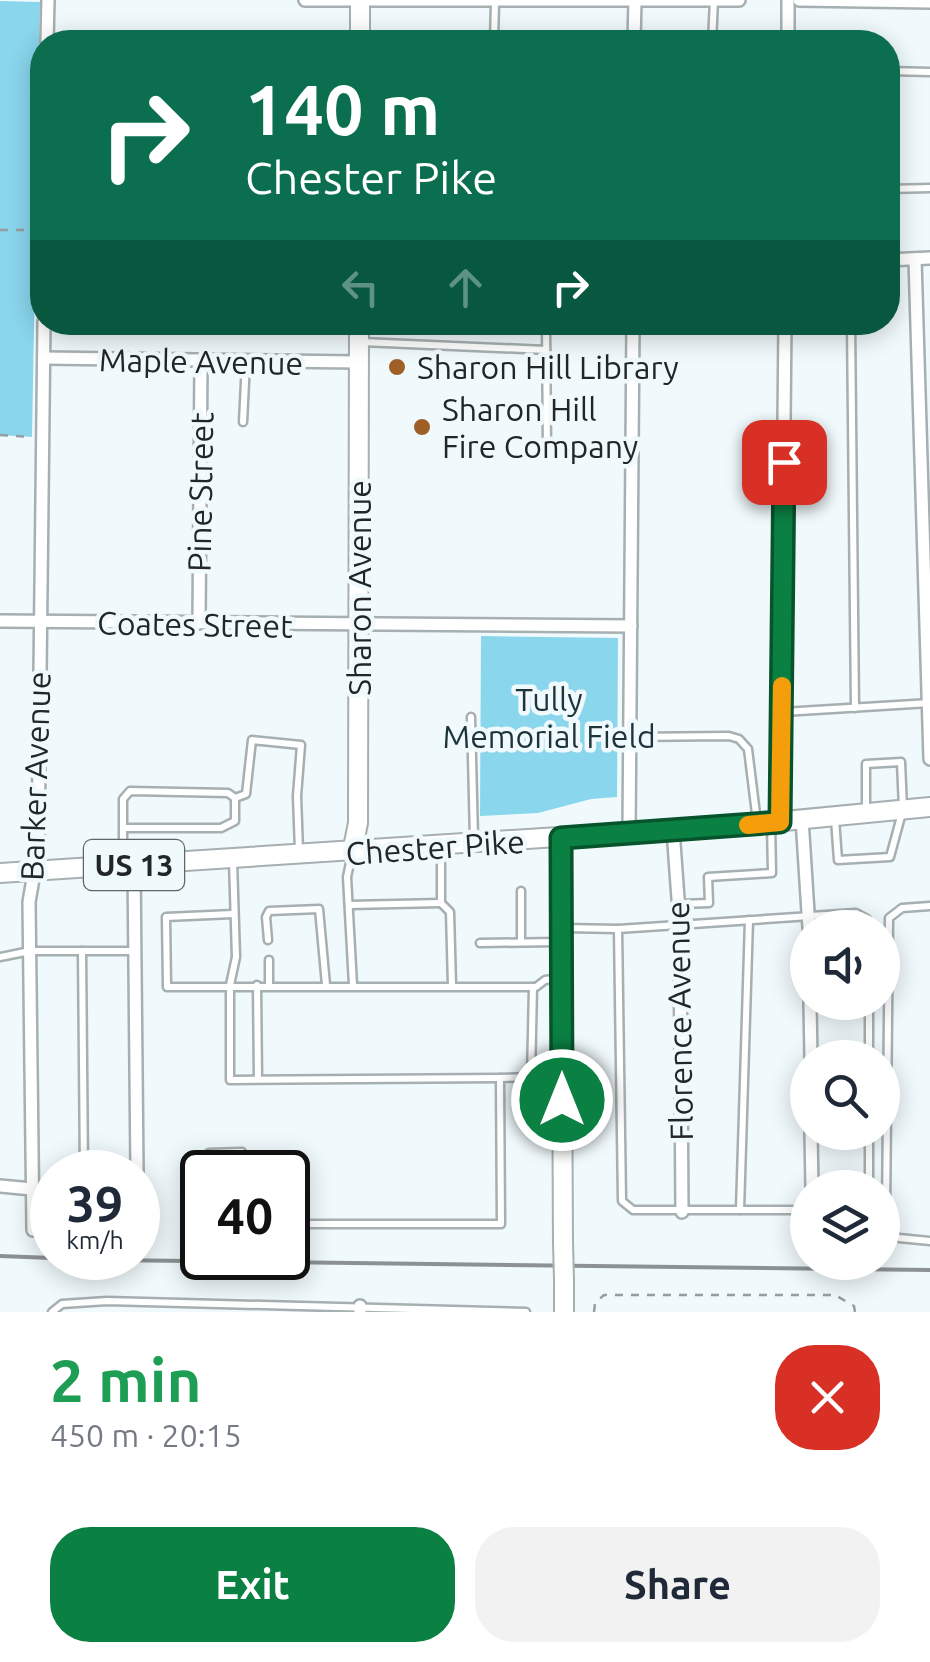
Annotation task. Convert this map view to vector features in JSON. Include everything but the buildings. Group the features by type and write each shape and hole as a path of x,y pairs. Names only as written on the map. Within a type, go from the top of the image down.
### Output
{"street":[{"path":"47,30 48,0"},
{"path":"304,0 739,0"},
{"path":"360,0 360,30"},
{"path":"634,30 635,0"},
{"path":"788,0 788,30"},
{"path":"799,0 930,2"},
{"path":"900,260 930,258"},
{"path":"915,259 926,506 930,759"},
{"name":"Barker Avenue","path":"32,1150 29,902 38,850 44,335"},
{"name":"Sharon Avenue","path":"352,852 358,823 359,335"},
{"path":"629,833 632,335"},
{"path":"769,823 782,712 785,335"},
{"name":"Maple Avenue","path":"44,358 359,362"},
{"name":"Pine Street","path":"199,623 202,361"},
{"name":"Coates Street","path":"0,621 631,626"},
{"name":"Chester Pike","path":"0,874 769,823 930,806"},
{"path":"802,819 808,910"},
{"name":"Florence Avenue","path":"673,830 680,926 682,1212"},
{"path":"561,838 564,1312"},
{"path":"128,866 135,951 137,1150"},
{"path":"0,1186 30,1189"}],"lane":[{"path":"494,30 495,0"},
{"path":"713,30 714,0"},
{"path":"900,71 930,72"},
{"path":"900,189 930,188"},
{"path":"390,335 546,350"},
{"path":"546,335 546,452"},
{"path":"851,335 855,708"},
{"path":"243,422 246,362"},
{"path":"782,712 929,703"},
{"path":"471,717 474,844"},
{"path":"630,737 729,736 739,739 748,749 769,823 772,873 708,877 709,903 678,904"},
{"path":"234,798 246,794 252,740 301,744 297,796 299,856"},
{"path":"834,816 838,860 890,857 902,809 902,762 866,764 866,813"},
{"path":"126,828 221,828 235,821 234,798 228,793 130,791 124,799 128,866"},
{"path":"441,846 441,902 450,912 452,986"},
{"path":"352,852 347,877 353,986"},
{"path":"234,860 236,957 230,984 230,1080 531,1077 533,986"},
{"path":"521,891 521,942"},
{"path":"349,905 441,902"},
{"path":"930,906 902,908 889,918 886,1214 890,1233 899,1238 930,1240"},
{"path":"268,940 269,910 319,909 326,985"},
{"path":"234,914 166,917 167,986 533,986 562,978"},
{"path":"740,1210 749,920"},
{"path":"480,942 521,942 561,935 749,920 790,922"},
{"path":"618,930 622,1200 633,1210 790,1210"},
{"path":"0,957 30,951 135,951"},
{"path":"82,951 84,1150"},
{"path":"269,960 269,985"},
{"path":"257,985 258,1080"},
{"path":"310,1224 501,1224 500,1078"},
{"path":"52,1312 62,1304 106,1300 526,1312"},
{"path":"219,1302 219,1312"}],"path":[{"path":"0,230 30,230"},
{"path":"0,435 43,438"},
{"path":"594,1312 595,1303 604,1295 674,1294 836,1294 854,1306 856,1312"}],"green space":[{"path":"0,1 40,2 39,30 30,30 32,437 0,435"},
{"name":"Tully Memorial Field","path":"481,636 618,638 617,797 591,799 538,813 480,816"}],"railway":[{"path":"0,1256 930,1270"}],"slow traffic":[{"path":"748,825 780,822 782,686"}],"place":[{"name":"Sharon Hill Library","path":"397,367"},
{"name":"Sharon Hill Fire Company","path":"422,427"}],"route":[{"path":"562,1100 561,838 780,822 784,462"}]}
